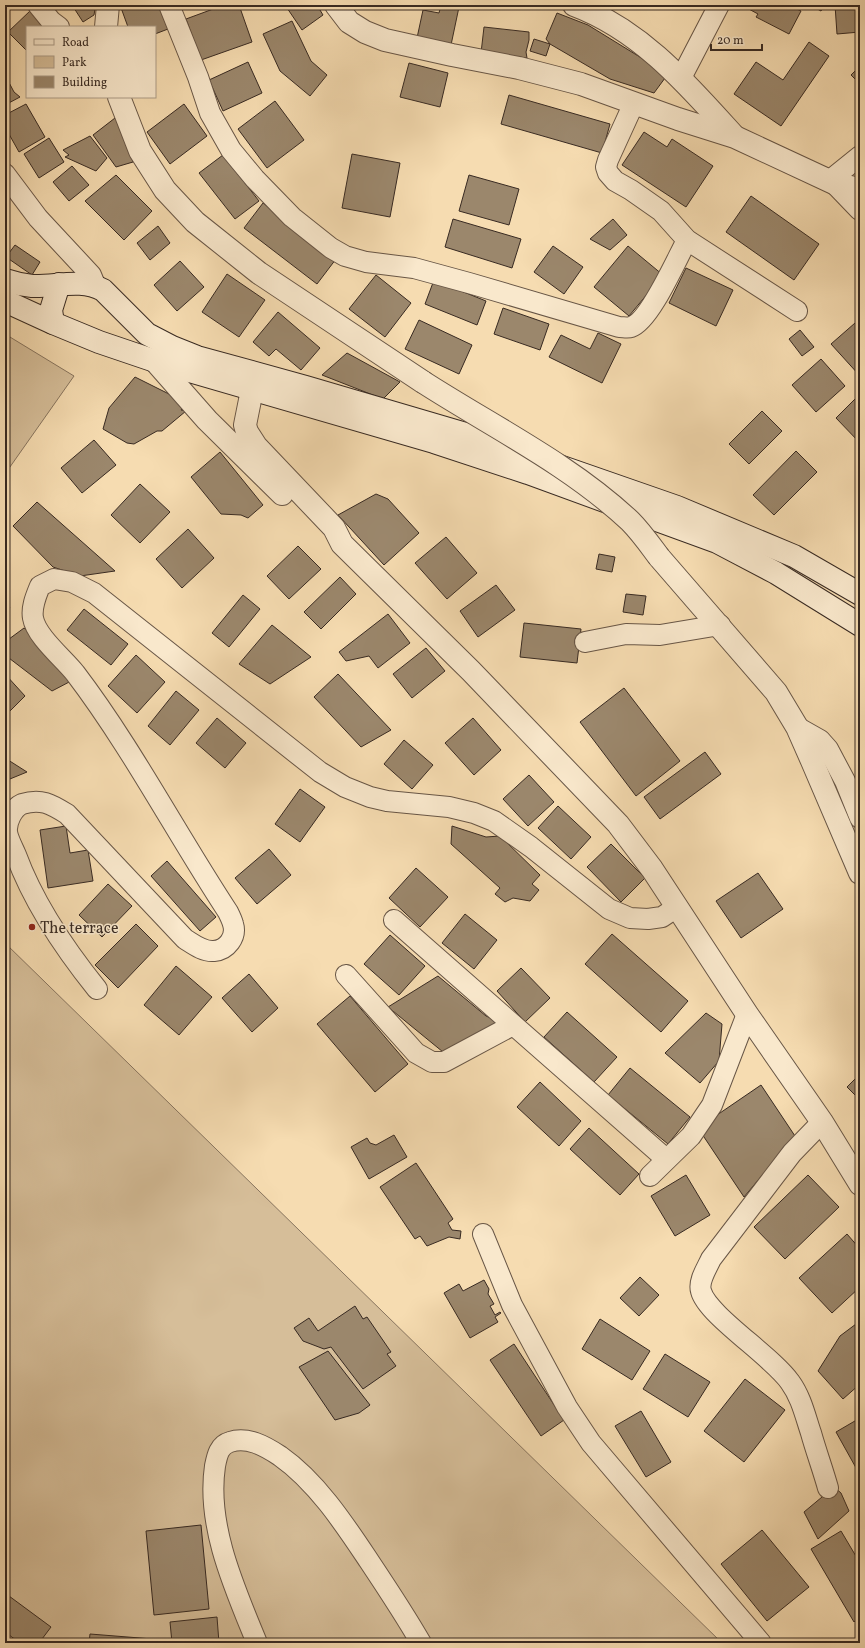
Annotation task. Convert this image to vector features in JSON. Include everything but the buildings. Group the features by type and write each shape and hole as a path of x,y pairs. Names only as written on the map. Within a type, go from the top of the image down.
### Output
{"street":[{"path":"38,5 51,21 58,26"},
{"path":"106,26 108,5"},
{"path":"169,5 198,77 210,113 231,150 255,179 292,217 331,248 345,256 366,262 414,268 619,327 631,327 641,320 650,310 687,240"},
{"path":"336,5 349,22 365,32 386,40 519,68 581,84 678,119 735,137 832,182 860,189"},
{"path":"574,5 624,30 652,51 688,85 735,137"},
{"path":"678,119 686,113 694,100 688,85 719,5"},
{"path":"119,98 140,151 165,190 195,222 259,273 465,410 533,448 566,470 631,522 659,557 720,625 776,692 796,727 860,873"},
{"path":"634,103 608,160 606,167 608,173 615,181 632,190 661,211 687,240 797,311"},
{"path":"832,182 860,156"},
{"path":"5,174 38,218 91,276 96,287"},
{"path":"832,182 860,209"},
{"path":"5,280 33,286 85,284 96,287 103,290 147,334 172,347 197,357 306,387 476,437 677,507 794,556 860,594"},
{"path":"53,323 51,310 59,284"},
{"path":"5,301 98,342 252,390 434,442 528,473 717,542 776,573 860,625"},
{"path":"155,361 207,420 253,466 328,538 342,544"},
{"path":"252,390 245,425 247,432 256,446 334,528 342,544 471,671 618,824 652,868 747,1014 822,1122 860,1184"},
{"path":"96,989 71,957 55,932 38,904 20,868 7,832 9,818 18,806 33,801 51,803 67,814 185,939 200,948 213,951 225,948 233,938 234,925 228,912 102,708 71,668 40,633 33,618 33,603 40,586 54,579 72,582 94,593 320,772 345,787 370,797 387,801 449,807 474,813 494,821 531,847 609,909 630,918 648,919 662,917 677,907"},
{"path":"585,642 626,634 660,635 720,625"},
{"path":"796,727 820,740 828,749 845,781 860,818"},
{"path":"394,920 666,1159"},
{"path":"346,975 416,1053 432,1062 444,1062 513,1025"},
{"path":"650,1176 691,1136 712,1105 747,1014"},
{"path":"822,1122 792,1153 711,1259 702,1278 700,1290 706,1302 771,1360 790,1382 802,1405 828,1488"},
{"path":"483,1234 512,1305 567,1407 591,1443 761,1643"},
{"path":"257,1643 225,1558 216,1520 214,1478 217,1455 225,1443 239,1439 259,1444 280,1456 312,1484 347,1528 405,1615 421,1643"}],"green space":[{"path":"5,334 74,376 5,474"},
{"path":"5,943 722,1643 5,1643"}],"place":[{"name":"The terrace","path":"32,927"}]}
